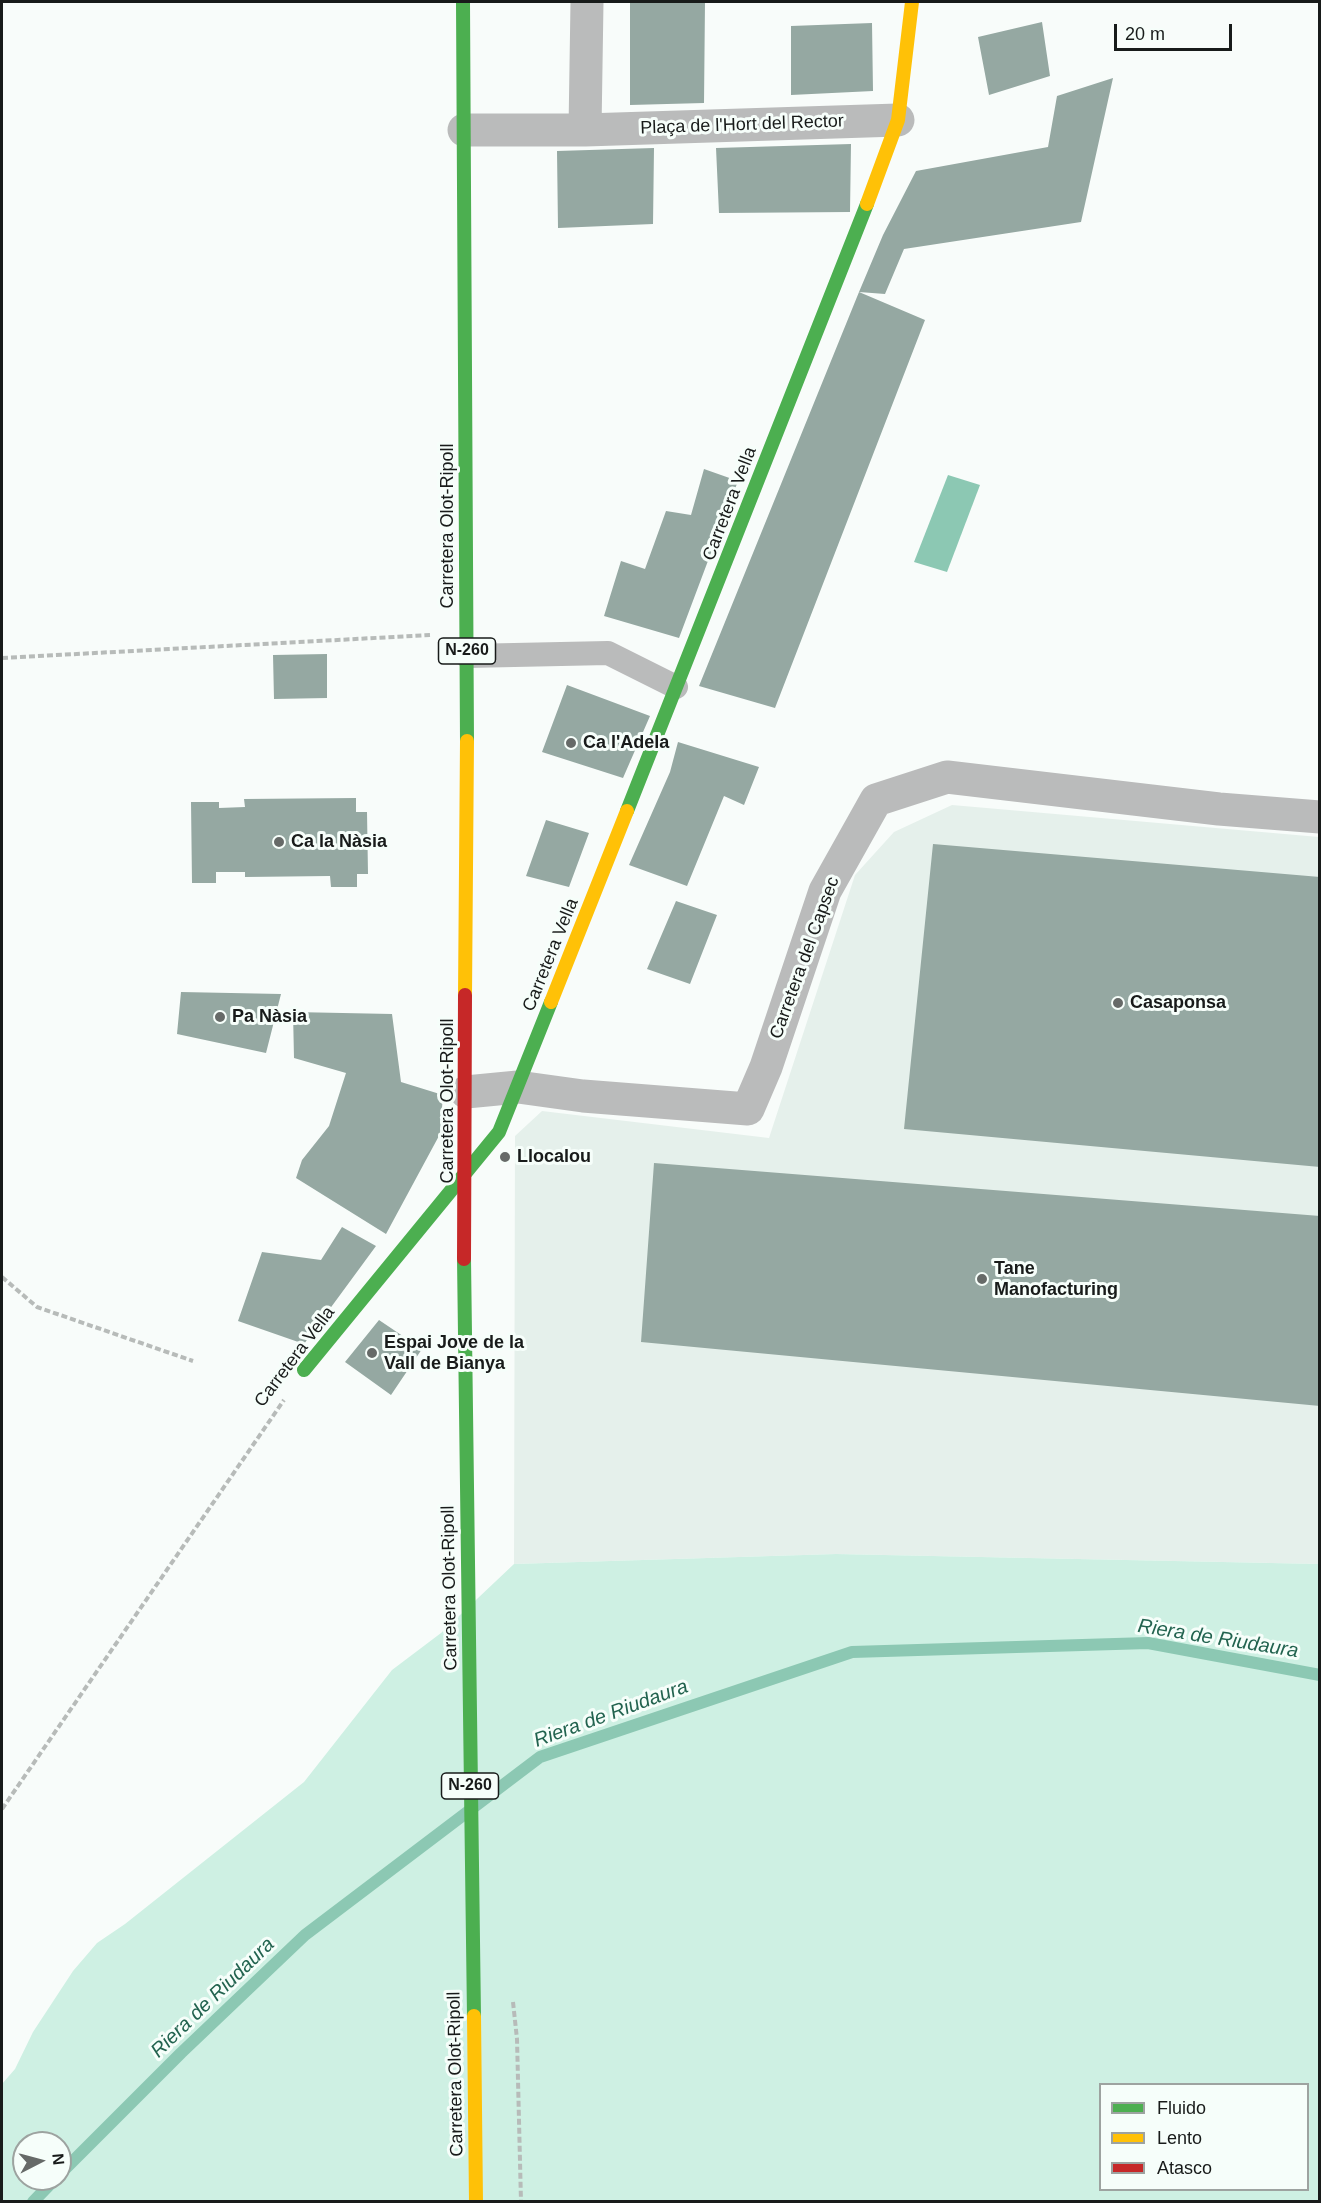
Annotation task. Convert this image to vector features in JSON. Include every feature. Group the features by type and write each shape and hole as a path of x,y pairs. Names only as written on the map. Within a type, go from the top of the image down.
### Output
{"main road":[{"name":"Carretera Olot-Ripoll","path":"463,2 467,656 464,1301 476,2202"},
{"name":"Carretera Vella","path":"304,1370 499,1132 872,191 898,120 912,2"}],"street":[{"path":"585,130 587,2"},
{"name":"Plaça de l'Hort del Rector","path":"464,130 585,130 898,120"},
{"name":"Carretera del Capsec","path":"466,1092 518,1087 583,1096 748,1109 766,1066 825,891 876,800 947,777 1219,809 1320,817"}],"lane":[{"path":"467,656 608,653 676,687"}],"path":[{"path":"2,658 437,634"},
{"path":"2,1277 37,1307 194,1361"},
{"name":"Carretera Vella","path":"2,1809 304,1370"},
{"path":"513,1994 517,2038 521,2202"}],"shaded area":[{"path":"948,475 980,485 947,572 914,562"},
{"path":"952,805 1319,837 1319,1564 836,1554 514,1564 515,1136 542,1111 769,1138 855,875 894,832"},
{"path":"836,1554 1319,1564 1319,2201 2,2202 2,2084 15,2069 33,2032 73,1971 97,1943 125,1924 304,1782 392,1670 441,1633 514,1564"}],"building":[{"path":"630,2 705,2 704,103 630,105"},
{"path":"1042,22 1050,76 989,95 978,37"},
{"path":"872,23 873,91 791,95 791,26"},
{"path":"1113,78 1081,222 904,249 885,294 859,292 883,235 916,171 1048,147 1057,96"},
{"path":"851,144 850,212 719,213 716,148"},
{"path":"654,148 653,224 558,228 557,151"},
{"path":"859,292 925,320 775,708 699,686"},
{"path":"704,469 738,481 679,638 604,616 621,561 645,569 666,511 691,515"},
{"path":"327,654 327,698 274,699 273,655"},
{"path":"567,685 650,716 623,778 542,752"},
{"path":"678,742 759,767 744,805 724,796 687,886 629,865 670,772"},
{"name":"Ca la Nàsia","path":"356,798 356,812 367,812 368,874 357,874 357,887 331,887 330,876 245,877 245,872 216,872 216,883 192,883 191,802 219,802 219,808 245,807 244,799"},
{"path":"546,820 589,833 569,887 526,876"},
{"name":"Casaponsa","path":"933,844 1320,877 1320,1167 904,1129"},
{"path":"676,901 717,915 690,984 647,969"},
{"path":"181,992 281,994 266,1053 177,1034"},
{"path":"293,1012 392,1014 401,1082 443,1095 440,1134 386,1234 296,1178 302,1160 329,1126 346,1073 294,1058"},
{"name":"Tane Manofacturing","path":"654,1163 1320,1216 1320,1406 641,1342"},
{"path":"342,1227 376,1246 304,1344 238,1321 262,1252 321,1260"},
{"path":"379,1320 422,1349 391,1395 345,1362"}],"waterway":[{"name":"Riera de Riudaura","path":"72,2162 181,2053 305,1935 540,1757 852,1652 1148,1643 1320,1675"},
{"name":"Riera de Riudaura","path":"33,2202 44,2191"}],"traffic: fast":[{"path":"463,2 467,741"},
{"path":"627,811 867,204"},
{"path":"304,1370 499,1132 551,1002"},
{"path":"464,1259 474,2016"}],"traffic: slow":[{"path":"867,204 898,120 912,2"},
{"path":"465,995 467,741"},
{"path":"551,1002 627,811"},
{"path":"474,2016 476,2202"}],"traffic: jam":[{"path":"464,1259 465,995"}],"place":[{"name":"Ca l'Adela","path":"571,743"},
{"name":"Ca la Nàsia","path":"279,842"},
{"name":"Casaponsa","path":"1118,1003"},
{"name":"Pa Nàsia","path":"220,1017"},
{"name":"Llocalou","path":"505,1157"},
{"name":"Tane Manofacturing","path":"982,1279"},
{"name":"Espai Jove de la Vall de Bianya","path":"372,1353"}]}
